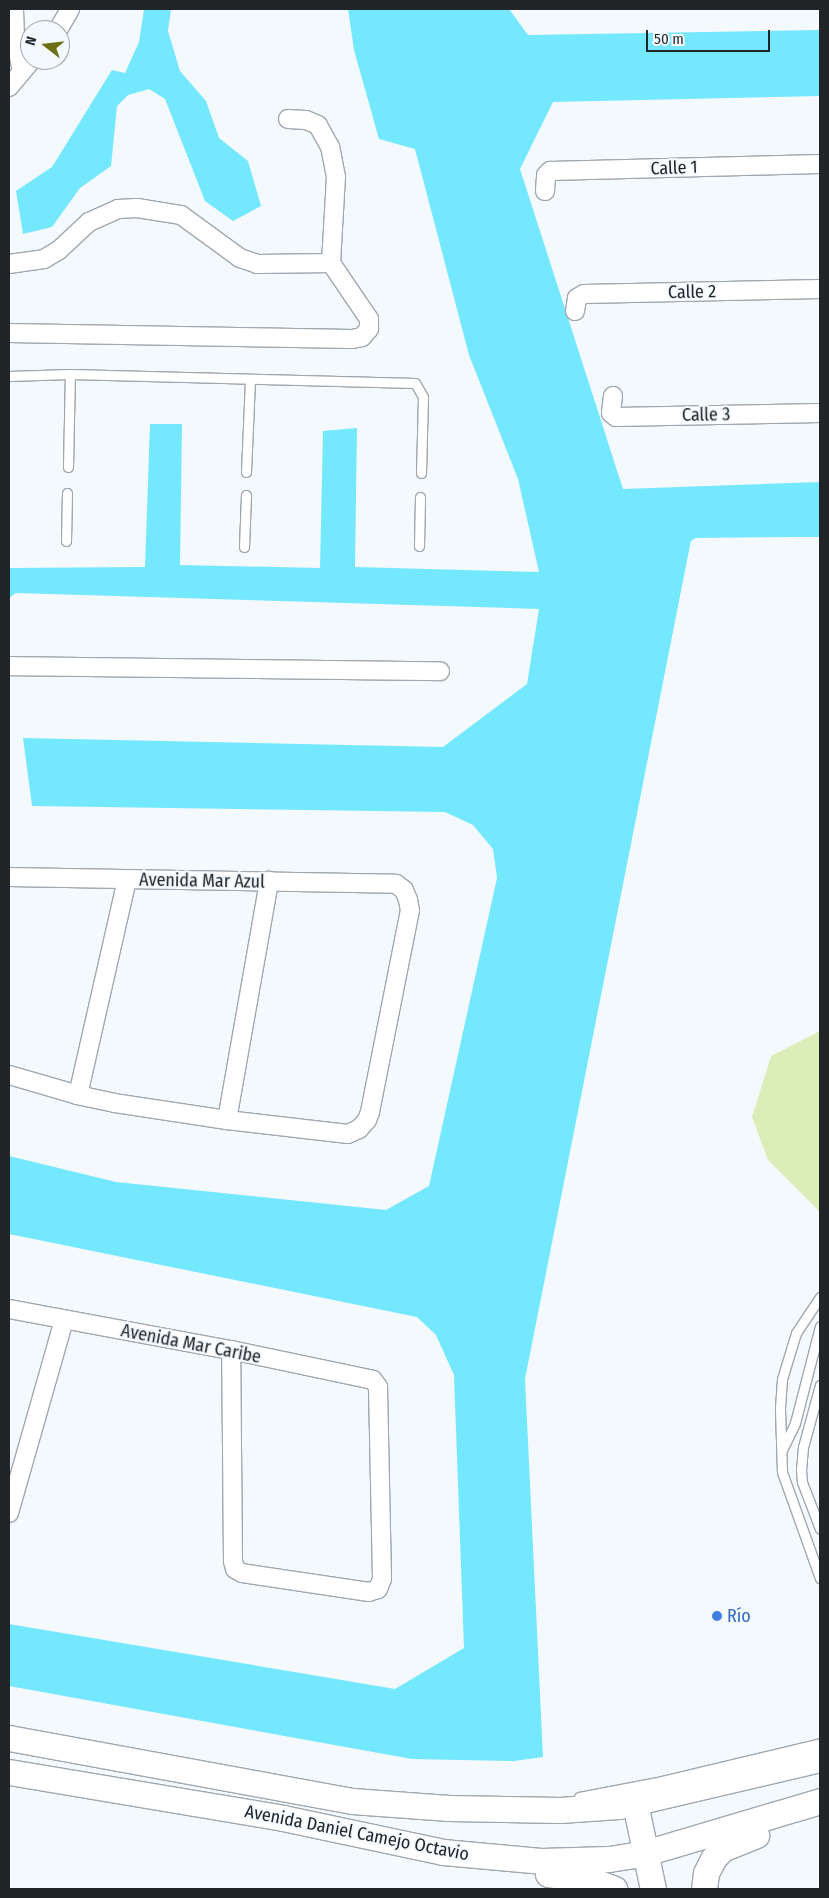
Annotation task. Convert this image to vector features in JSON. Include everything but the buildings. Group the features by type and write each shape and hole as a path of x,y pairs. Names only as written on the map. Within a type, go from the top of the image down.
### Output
{"street":[{"path":"14,9 15,36 20,48"},
{"path":"64,20 70,9"},
{"path":"9,87 24,70"},
{"path":"9,333 352,339 362,337 369,328 369,319 331,263 336,177 330,147 318,125 306,120 288,119"},
{"name":"Calle 1","path":"545,191 546,175 550,171 820,164"},
{"path":"9,264 44,259 59,250 96,218 118,209 137,208 181,215 240,258 257,264 331,263"},
{"name":"Calle 2","path":"576,311 578,298 584,294 820,289"},
{"name":"Calle 3","path":"613,396 611,413 616,417 820,413"},
{"path":"9,666 440,671"},
{"name":"Avenida Mar Azul","path":"9,877 396,884 404,890 410,910 367,1120 359,1129 348,1134 227,1120"},
{"path":"78,1095 127,880"},
{"path":"9,1075 78,1095 227,1120 269,882"},
{"name":"Avenida Mar Caribe","path":"9,1308 64,1320 231,1350 374,1380 378,1387 382,1579 378,1589 369,1592 242,1573 235,1569 233,1561 231,1350"},
{"path":"9,1513 64,1320"},
{"name":"Avenida Daniel Camejo Octavio","path":"9,1738 352,1801 513,1809 560,1810 627,1804 820,1759"},
{"name":"Avenida Daniel Camejo Octavio","path":"9,1773 283,1818 443,1852 572,1862 637,1854 820,1801"},
{"path":"627,1804 637,1854 653,1889"},
{"path":"704,1889 706,1873 722,1849 750,1837 820,1816"},
{"path":"443,1852 531,1872 591,1880 614,1889"},
{"path":"635,1889 637,1854"}],"lane":[{"path":"9,376 70,374 415,383 424,397 421,473"},
{"path":"68,467 70,374"},
{"path":"246,472 250,380"},
{"path":"66,541 67,493"},
{"path":"244,547 246,495"},
{"path":"419,546 420,497"},
{"path":"820,1297 796,1333 782,1379 781,1451 782,1472 820,1578"},
{"path":"781,1451 795,1423 820,1326"},
{"path":"820,1385 803,1447 801,1469 802,1482 820,1529"},
{"path":"513,1809 658,1782 820,1743"}],"green space":[{"path":"820,1031 820,1212 768,1160 752,1117 771,1056"}],"water":[{"path":"144,9 171,9 168,31 180,71 206,101 219,138 248,161 261,206 233,221 205,201 165,99 149,89 128,95 117,106 111,166 80,188 52,227 23,234 16,191 52,167 112,70 125,73 139,42"},
{"path":"348,9 509,9 528,35 820,30 820,96 553,102 520,169 623,489 820,482 820,537 696,538 691,541 525,1379 543,1757 514,1761 412,1759 9,1686 9,1624 395,1689 464,1648 454,1375 436,1335 417,1317 9,1234 9,1156 116,1182 386,1210 429,1186 497,878 493,849 473,825 445,812 32,806 23,738 443,747 527,684 539,609 16,593 9,598 9,568 145,567 150,424 182,424 180,565 320,568 323,431 357,428 355,567 539,572 518,479 469,355 415,149 379,139 354,50"}],"pier":[{"path":"820,537 820,539 696,540 694,542 585,1094 583,1093 691,541 696,538"}],"place":[{"name":"Río","path":"717,1616"}]}
